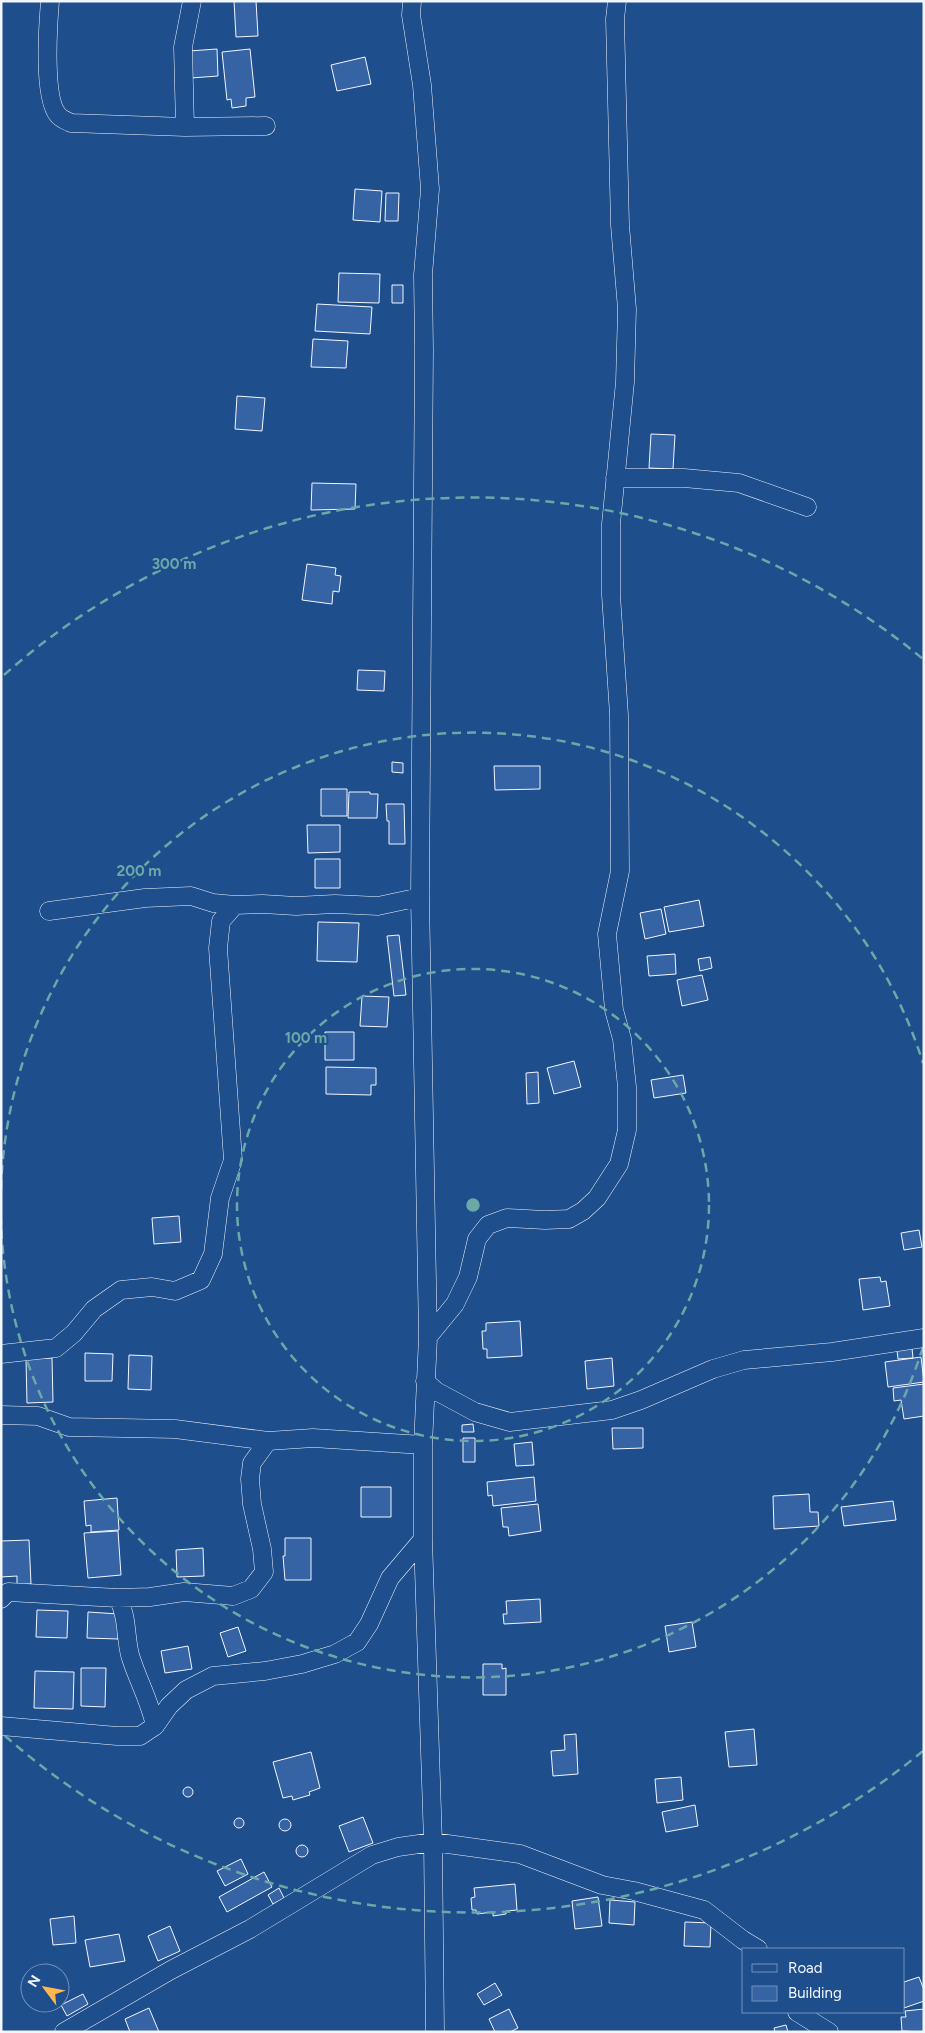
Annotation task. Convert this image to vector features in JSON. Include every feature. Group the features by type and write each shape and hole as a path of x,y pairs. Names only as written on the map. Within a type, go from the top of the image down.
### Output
{"street":[{"path":"50,1 48,26 50,99 58,116 71,123 185,127 266,126"},
{"path":"185,127 183,47 192,1"},
{"path":"412,1 411,14 422,86 430,189 423,275 420,897 428,1337 423,1445 423,1539 433,1842 435,2032"},
{"path":"428,1337 455,1304 468,1277 477,1239 488,1225 507,1218 569,1219 583,1210 597,1198 619,1164 628,1130 622,1039 614,1010 607,934 620,870 619,715 611,595 611,524 625,382 627,309 620,225 615,19 617,1"},
{"path":"615,478 684,478 739,483 807,507"},
{"path":"49,910 145,898 191,896 214,903 235,905 296,906 335,904 378,906 420,897"},
{"path":"1,1354 56,1348 74,1333 94,1308 121,1290 152,1287 174,1291 201,1280 213,1254 220,1198 233,1160 218,948 221,921 235,905"},
{"path":"425,1381 436,1392 475,1412 510,1422 612,1410 641,1400 713,1369 744,1360 832,1352 924,1338"},
{"path":"1,1416 38,1416 69,1427 175,1429 268,1441 313,1438 423,1445"},
{"path":"1,1599 8,1592 118,1598 150,1597 184,1592 233,1596 252,1590 264,1572 262,1549 252,1504 250,1479 252,1463 268,1441"},
{"path":"1,1726 140,1736 155,1726 168,1706 186,1690 213,1676 265,1672 302,1664 334,1654 357,1642 369,1624 390,1578 423,1539"},
{"path":"118,1598 124,1608 132,1659 152,1710 155,1726"},
{"path":"64,2032 171,1970 250,1929 372,1855 398,1847 433,1842 520,1854 602,1885 634,1891 704,1910 756,1948"},
{"path":"799,2013 829,2032"}],"building":[{"path":"234,1 256,1 258,36 236,37"},
{"path":"217,49 218,76 191,78 189,51"},
{"path":"250,49 255,97 246,98 246,106 232,108 231,99 227,100 222,52"},
{"path":"365,57 371,84 337,91 331,65"},
{"path":"355,189 382,191 380,222 353,220"},
{"path":"386,193 399,193 398,221 385,221"},
{"path":"339,273 380,274 379,303 338,302"},
{"path":"392,285 403,285 403,303 392,303"},
{"path":"317,304 372,307 370,334 315,331"},
{"path":"313,339 348,341 346,368 311,367"},
{"path":"237,396 265,398 262,431 235,429"},
{"path":"651,434 675,435 673,469 649,468"},
{"path":"312,483 356,484 355,509 311,510"},
{"path":"307,564 336,568 335,575 341,576 339,592 333,591 332,604 302,600"},
{"path":"358,670 385,671 384,691 357,690"},
{"path":"392,762 403,763 403,773 392,772"},
{"path":"494,766 540,766 540,789 495,790"},
{"path":"321,789 347,789 347,816 321,816"},
{"path":"349,792 378,794 377,818 348,818"},
{"path":"386,804 404,804 405,844 389,844 389,821 387,821"},
{"path":"307,825 340,825 340,852 308,853"},
{"path":"315,859 340,859 340,888 315,888"},
{"path":"699,900 704,926 669,932 664,907"},
{"path":"661,909 666,934 645,939 640,913"},
{"path":"318,922 359,923 357,962 317,961"},
{"path":"399,935 406,995 394,996 387,936"},
{"path":"675,954 676,974 649,976 647,956"},
{"path":"710,957 712,968 700,971 698,959"},
{"path":"702,975 708,1000 682,1006 677,980"},
{"path":"362,996 389,997 387,1027 360,1026"},
{"path":"325,1032 354,1032 354,1060 325,1060"},
{"path":"574,1061 581,1087 554,1094 547,1068"},
{"path":"326,1067 376,1068 376,1085 371,1085 371,1095 326,1094"},
{"path":"538,1072 539,1103 527,1104 526,1073"},
{"path":"683,1075 686,1093 654,1098 651,1080"},
{"path":"179,1216 181,1242 154,1244 152,1218"},
{"path":"919,1230 922,1247 904,1250 901,1233"},
{"path":"880,1277 881,1282 886,1281 890,1306 863,1310 859,1279"},
{"path":"520,1321 522,1356 487,1358 487,1349 483,1349 482,1331 486,1331 486,1323"},
{"path":"912,1348 913,1358 898,1359 897,1350"},
{"path":"85,1353 113,1354 112,1381 85,1381"},
{"path":"129,1355 152,1356 151,1390 128,1389"},
{"path":"921,1357 924,1382 888,1387 885,1362"},
{"path":"52,1358 53,1402 27,1403 26,1359"},
{"path":"612,1358 614,1386 587,1389 585,1361"},
{"path":"924,1384 924,1416 904,1419 901,1400 894,1401 893,1388"},
{"path":"473,1424 474,1432 462,1432 462,1425"},
{"path":"612,1428 643,1428 643,1448 613,1449"},
{"path":"463,1438 475,1438 475,1462 463,1462"},
{"path":"532,1442 534,1465 516,1466 514,1444"},
{"path":"534,1477 536,1501 493,1506 492,1495 488,1496 487,1482"},
{"path":"361,1487 391,1487 391,1517 361,1517"},
{"path":"809,1494 810,1512 818,1512 819,1526 774,1529 773,1496"},
{"path":"117,1498 119,1530 91,1532 91,1525 86,1526 84,1501"},
{"path":"893,1501 896,1520 844,1526 841,1507"},
{"path":"538,1504 541,1531 509,1536 508,1527 503,1527 501,1508"},
{"path":"118,1531 121,1575 88,1578 84,1533"},
{"path":"285,1538 311,1538 311,1580 285,1580 283,1556 285,1556"},
{"path":"29,1540 31,1584 17,1585 17,1576 1,1577 1,1541"},
{"path":"203,1548 204,1576 177,1577 176,1550"},
{"path":"540,1599 541,1622 504,1624 503,1614 507,1614 506,1601"},
{"path":"37,1610 68,1611 67,1638 36,1637"},
{"path":"88,1612 119,1614 118,1639 87,1638"},
{"path":"692,1622 696,1647 669,1652 665,1626"},
{"path":"238,1627 246,1651 228,1657 220,1633"},
{"path":"188,1646 192,1669 165,1673 161,1651"},
{"path":"483,1664 502,1664 502,1669 506,1668 506,1695 483,1695"},
{"path":"81,1668 106,1668 105,1707 81,1706"},
{"path":"35,1671 74,1672 73,1709 34,1708"},
{"path":"754,1729 757,1765 729,1767 725,1732"},
{"path":"576,1734 578,1774 553,1776 551,1751 565,1750 564,1735"},
{"path":"311,1752 320,1788 309,1792 310,1795 293,1800 292,1796 283,1798 273,1762"},
{"path":"681,1777 683,1800 657,1803 655,1779"},
{"path":"188,1787 193,1792 188,1797 183,1792"},
{"path":"695,1805 698,1826 666,1832 662,1812"},
{"path":"363,1817 373,1843 349,1852 339,1826"},
{"path":"237,1818 241,1818 244,1823 243,1827 237,1828 234,1825 234,1821"},
{"path":"283,1819 287,1819 291,1825 287,1831 283,1831 279,1827 279,1823"},
{"path":"300,1845 304,1845 308,1851 304,1857 300,1857 296,1853 296,1849"},
{"path":"241,1859 248,1874 225,1886 217,1871"},
{"path":"264,1872 272,1887 227,1912 219,1897"},
{"path":"515,1884 517,1910 506,1911 506,1914 493,1916 493,1912 477,1914 476,1910 472,1910 471,1898 475,1897 474,1888"},
{"path":"279,1888 284,1898 273,1904 268,1895"},
{"path":"598,1897 602,1926 575,1929 572,1901"},
{"path":"610,1900 635,1902 634,1925 609,1923"},
{"path":"74,1916 76,1943 53,1945 50,1919"},
{"path":"685,1922 711,1923 710,1947 684,1946"},
{"path":"170,1926 180,1951 158,1961 148,1936"},
{"path":"119,1934 125,1961 90,1967 85,1940"},
{"path":"919,1977 924,1990 924,2001 905,2008 905,1982"},
{"path":"495,1983 502,1995 484,2005 477,1994"},
{"path":"83,1994 88,2004 67,2016 65,2013 70,2013 70,2000"},
{"path":"149,2008 159,2032 130,2032 125,2019"},
{"path":"509,2009 518,2028 510,2032 495,2032 489,2019"},
{"path":"924,2009 924,2032 902,2031 901,2017 906,2017 905,2011"},
{"path":"786,2025 788,2032 775,2032 774,2028"}]}
